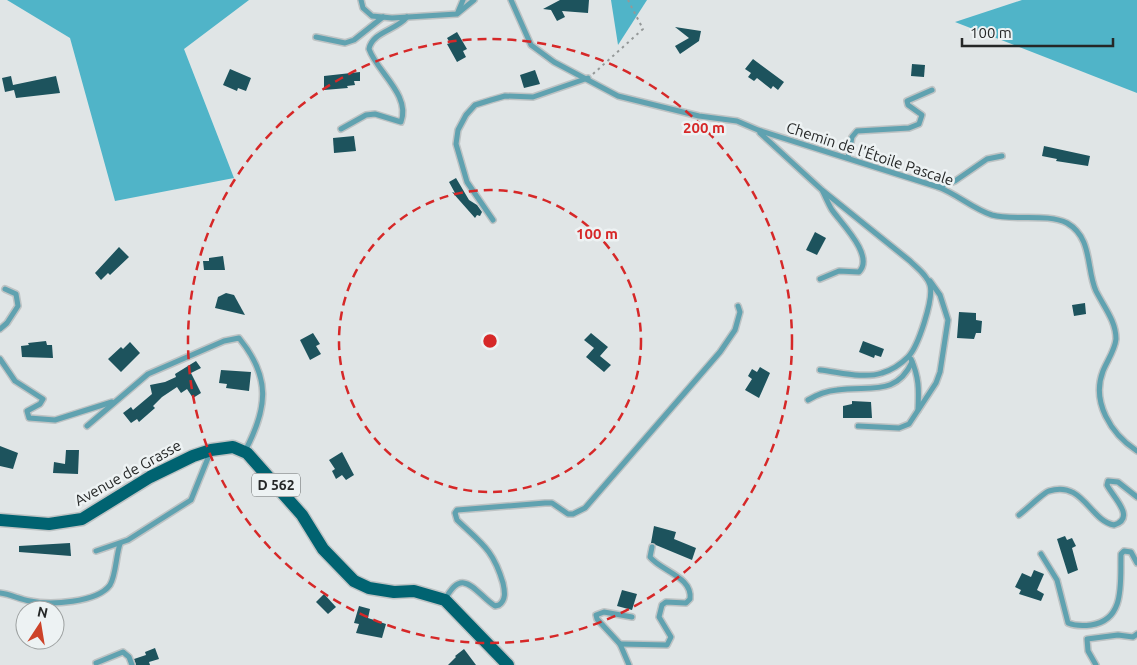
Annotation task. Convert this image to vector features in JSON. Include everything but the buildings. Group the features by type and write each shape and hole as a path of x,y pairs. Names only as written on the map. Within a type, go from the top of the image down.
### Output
{"main road":[{"name":"Avenue de Grasse","path":"0,520 49,524 68,523 82,519 150,477 193,456 211,450 233,447 245,452"},
{"name":"D 562","path":"245,452 302,515 323,549 354,581 369,588 394,592 414,591 445,600 508,665"}],"lane":[{"path":"361,0 363,8 372,16 383,17 457,14 474,0"},
{"path":"457,14 463,0"},
{"name":"Chemin de l'Étoile Pascale","path":"511,0 527,36 536,49 554,62 588,78 618,96 699,116 737,121 758,130 938,187 993,215 1041,218 1067,223 1084,241 1095,289 1116,328 1116,343 1102,373 1101,409 1111,426 1137,451"},
{"path":"316,37 345,43 354,40 383,17"},
{"path":"341,129 366,115 375,114 401,122 403,111 399,97 369,49 373,39 403,23 407,17"},
{"path":"494,220 468,182 456,144 466,115 475,106 491,100 505,96 534,97 588,78"},
{"path":"848,158 852,137 858,131 909,128 920,124 922,115 908,105 907,101 932,90"},
{"path":"758,130 822,190 923,273 940,295 948,320 948,330 936,383 918,413 908,424 899,428 858,426"},
{"path":"938,187 955,182 987,159 1002,156"},
{"path":"820,279 839,271 859,272 862,269 863,259 861,250 832,210 822,190"},
{"path":"820,370 873,375 894,368 910,356 931,300 930,285 923,273"},
{"path":"0,328 11,318 18,306 16,294 5,289"},
{"path":"445,600 453,587 464,583 475,586 495,606 502,603 504,598 504,588 496,560 457,520 455,513 457,510 545,502 552,503 568,514 580,512 604,488 682,393 720,352 735,330 740,312 738,306"},
{"path":"87,426 148,374 224,341 239,338 256,360 262,391 260,419 245,452"},
{"path":"910,356 915,364 918,378 918,413"},
{"path":"0,359 15,381 43,399 40,404 27,411 29,418 56,420 115,401"},
{"path":"808,400 823,392 892,385 906,373 912,362"},
{"path":"96,551 120,544 170,515 191,500 211,450"},
{"path":"1019,515 1034,505 1044,493 1050,490 1061,490 1083,498 1105,521 1114,526 1119,524 1124,518 1119,502 1107,486 1108,480 1118,482 1137,497"},
{"path":"0,593 30,601 70,602 90,598 104,591 111,583 120,544"},
{"path":"620,644 667,645 671,637 659,617 662,605 666,602 686,602 690,599 690,591 680,578 650,557 652,547"},
{"path":"1041,554 1057,580 1068,623 1077,626 1096,624 1110,619 1118,606 1121,554 1124,551 1131,552 1137,563"},
{"path":"630,665 620,644 597,619 596,615 604,612 632,616"},
{"path":"1096,665 1088,651 1087,639 1118,635 1133,637 1137,634"},
{"path":"96,663 123,652 127,654 132,665"}],"path":[{"path":"588,78 643,29 628,0"}],"shaded area":[{"path":"7,0 249,0 184,49 234,178 115,201 70,38"},
{"path":"611,0 647,0 618,45"},
{"path":"1022,0 1137,0 1137,93 955,22"}]}
